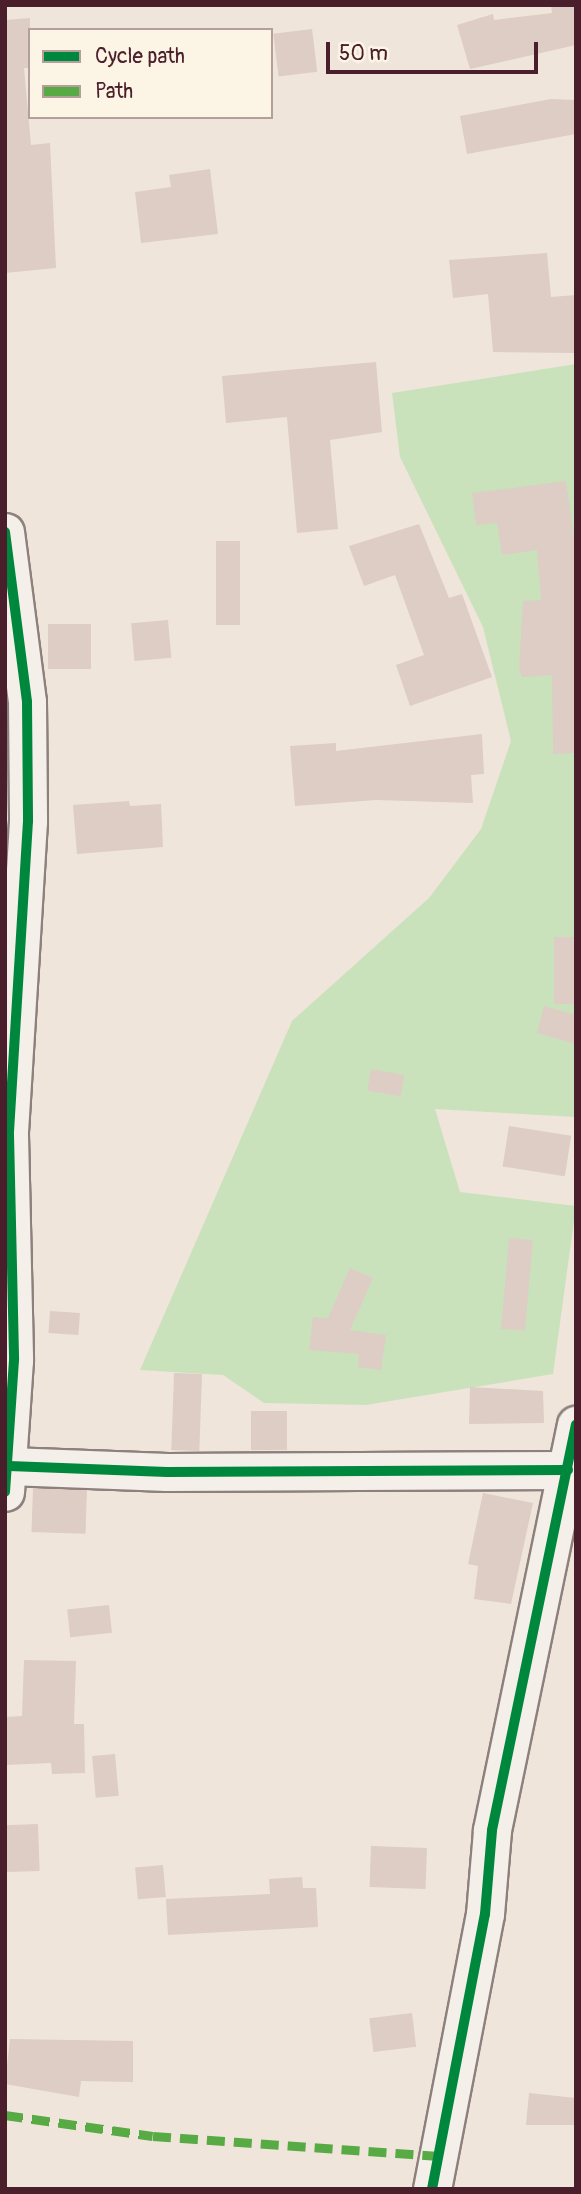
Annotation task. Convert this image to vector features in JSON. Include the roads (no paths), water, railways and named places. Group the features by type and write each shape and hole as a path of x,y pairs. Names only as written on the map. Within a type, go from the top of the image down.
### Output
{"street":[{"path":"5,532 27,702 28,821 9,1135 7,1479 167,1472 568,1488"},
{"path":"432,2189 485,1914 492,1830 568,1488 576,1424"}]}
